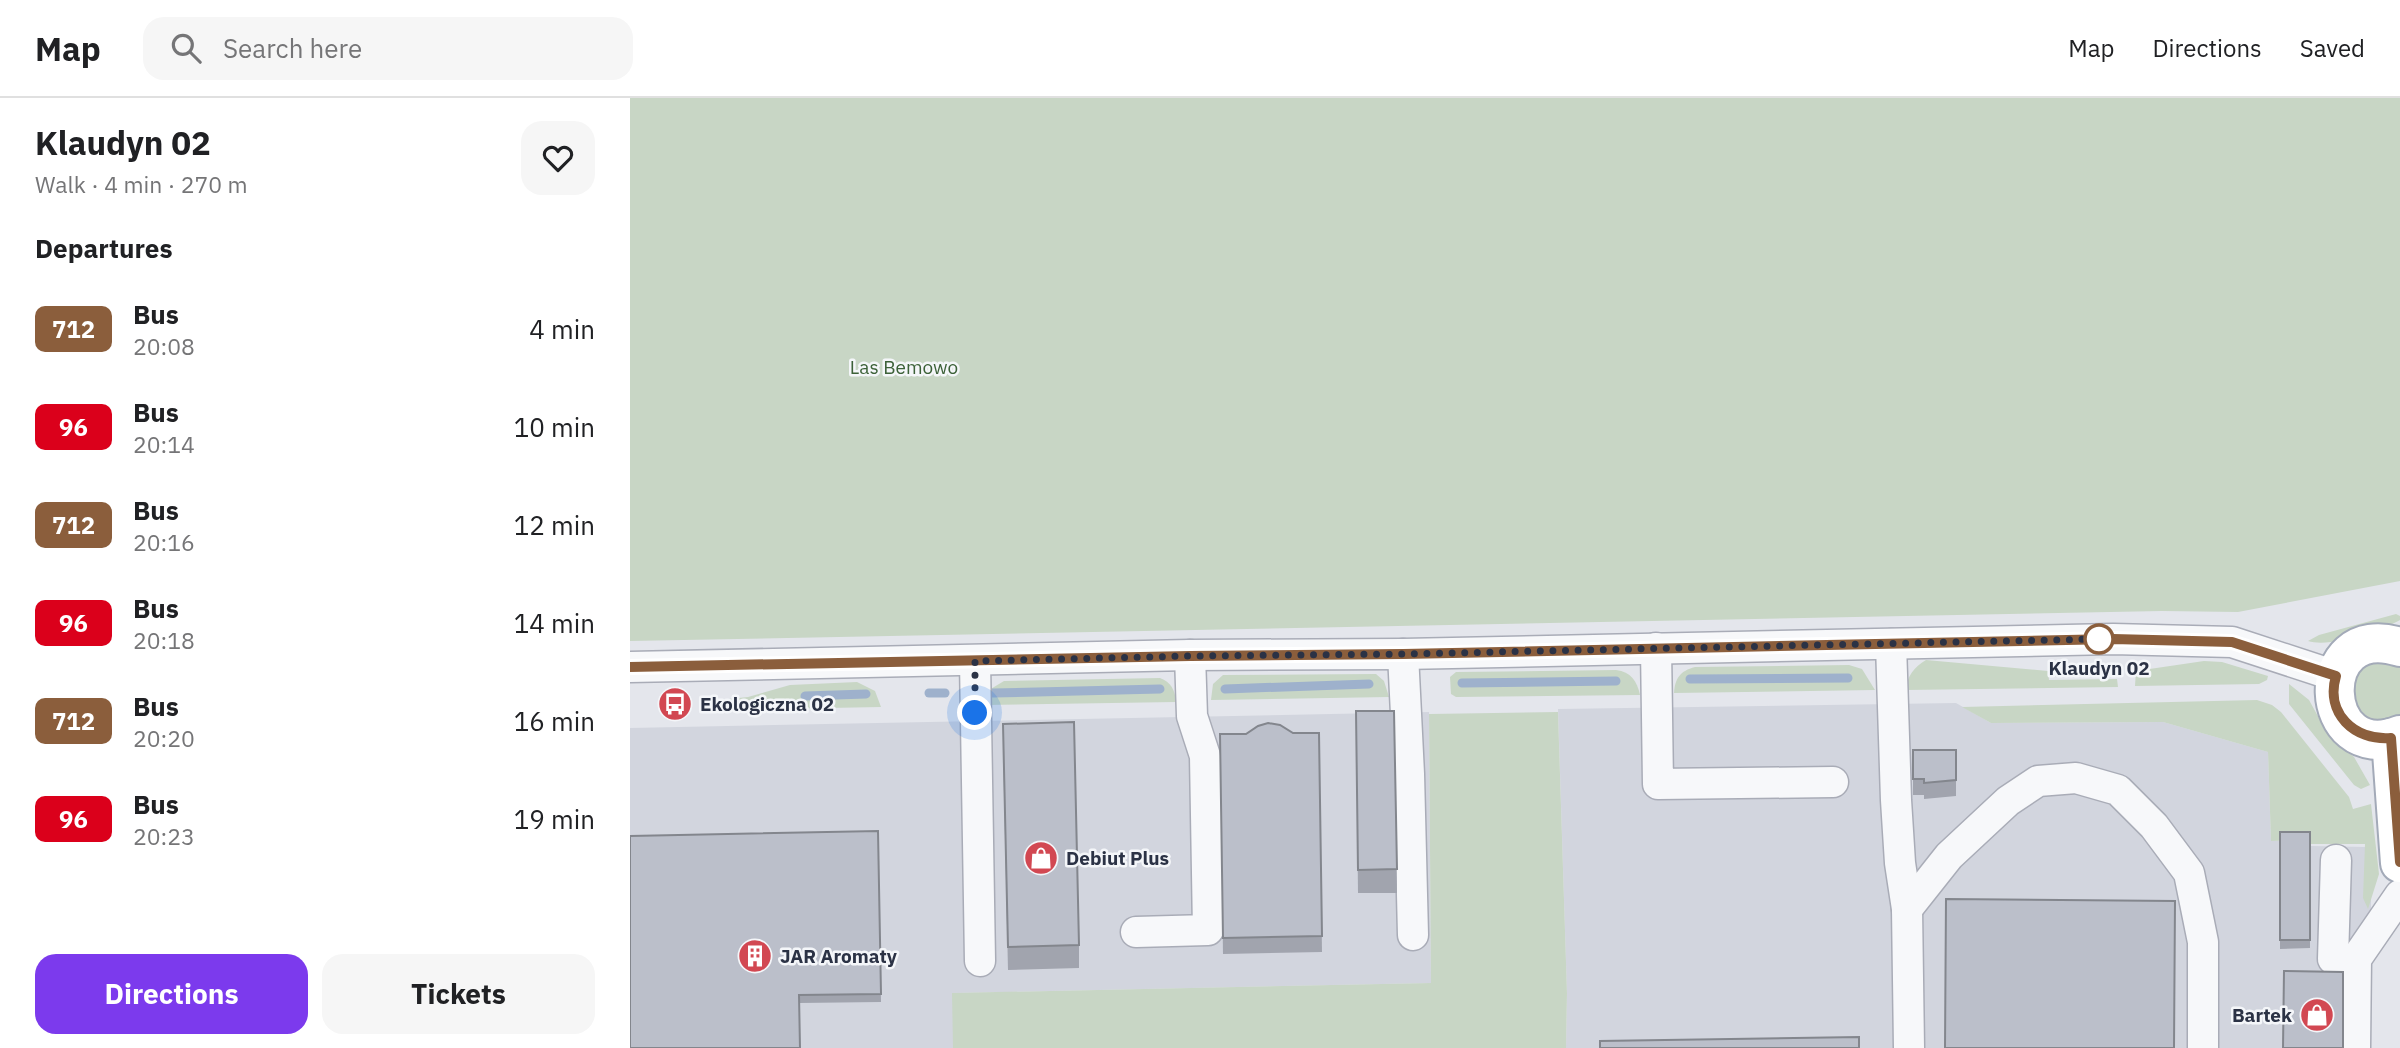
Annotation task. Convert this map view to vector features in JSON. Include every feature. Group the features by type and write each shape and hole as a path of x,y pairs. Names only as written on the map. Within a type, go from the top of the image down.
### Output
{"main road":[{"path":"2400,647 2379,643 2358,649 2345,660 2336,676 2333,696 2343,720 2362,735 2376,739 2395,737 2400,863"}],"street":[{"path":"630,667 2113,639 2215,640 2245,646 2336,676"},
{"path":"1891,644 1896,800 1900,863 1907,909 1909,1048"},
{"path":"1656,648 1658,784 1833,782"},
{"path":"1403,654 1413,934"},
{"path":"1136,932 1208,930 1205,756 1192,716 1190,656"},
{"path":"975,661 980,961"},
{"path":"1907,909 1950,856 2008,801 2038,781 2076,778 2119,790 2154,826 2189,873 2203,942 2203,1048"},
{"path":"2336,860 2333,958 2356,959"},
{"path":"2355,1048 2356,959 2400,895"}],"shaded area":[{"path":"1956,703 1991,723 2163,722 2268,752 2271,841 2311,840 2311,846 2367,847 2371,899 2371,1048 1566,1048 1567,993 1558,709"},
{"path":"1429,712 1431,983 953,993 953,1048 630,1048 630,728"}],"green space":[{"name":"Las Bemowo","path":"630,98 2400,98 2400,581 2238,612 2162,611 630,641"},
{"path":"2396,614 2400,616 2400,620 2368,633 2329,642 2308,641 2319,635"},
{"path":"1926,660 2048,671 2049,680 2117,679 2118,687 1906,690 1912,672"},
{"path":"2204,661 2222,662 2268,676 2267,680 2259,684 2135,686 2136,671"},
{"path":"2392,663 2400,667 2400,716 2380,721 2359,715 2349,686 2365,664"},
{"path":"1849,665 1862,669 1875,690 1674,693 1679,676 1695,667"},
{"path":"1616,670 1632,678 1640,695 1456,697 1451,694 1450,677 1456,672"},
{"path":"1376,674 1384,681 1389,697 1211,700 1213,684 1223,675"},
{"path":"1160,678 1172,687 1176,702 984,705 989,690 1004,681"},
{"path":"857,682 875,691 881,707 719,710 719,700 748,697 790,685"},
{"path":"2289,684 2309,700 2329,736 2354,757 2370,785 2361,789 2354,785 2289,704"},
{"path":"2257,700 2272,705 2281,712 2349,797 2353,809 2371,804 2379,874 2368,909 2363,898 2365,844 2311,844 2310,840 2271,841 2268,752 2163,722 1991,723 1962,707"},
{"path":"1558,712 1567,993 1566,1048 953,1048 952,993 1431,983 1429,714"}],"building":[{"path":"1356,711 1394,711 1397,869 1358,870"},
{"name":"Debiut Plus","path":"1074,722 1079,945 1008,947 1003,724"},
{"path":"1268,723 1280,725 1293,733 1319,733 1322,936 1223,938 1220,734 1246,734"},
{"path":"1913,750 1956,750 1956,780 1924,783 1924,779 1913,779"},
{"name":"JAR Aromaty","path":"878,831 881,994 799,995 800,1048 630,1048 630,836"},
{"path":"2280,832 2310,832 2310,940 2280,940"},
{"path":"1946,899 2175,901 2174,1048 1945,1048"},
{"path":"2284,971 2343,972 2343,1048 2283,1048"},
{"path":"1859,1037 1859,1048 1600,1048 1600,1041"}],"waterway":[{"path":"1690,679 1848,678"},
{"path":"1462,683 1616,681"},
{"path":"1225,689 1369,684"},
{"path":"993,693 1160,689"},
{"path":"929,693 945,693"},
{"path":"805,696 866,694"}],"bus line":[{"name":"712","path":"630,667 2113,639 2215,640 2232,642 2336,676 2333,696 2335,706 2349,727 2376,739 2391,738 2400,862"}],"place":[{"name":"Klaudyn 02","path":"2099,639"},
{"name":"Ekologiczna 02","path":"675,704"},
{"name":"Debiut Plus","path":"1041,858"},
{"name":"JAR Aromaty","path":"755,956"},
{"name":"Bartek","path":"2317,1015"}],"route":[{"path":"975,713 975,661 2099,639"}]}
